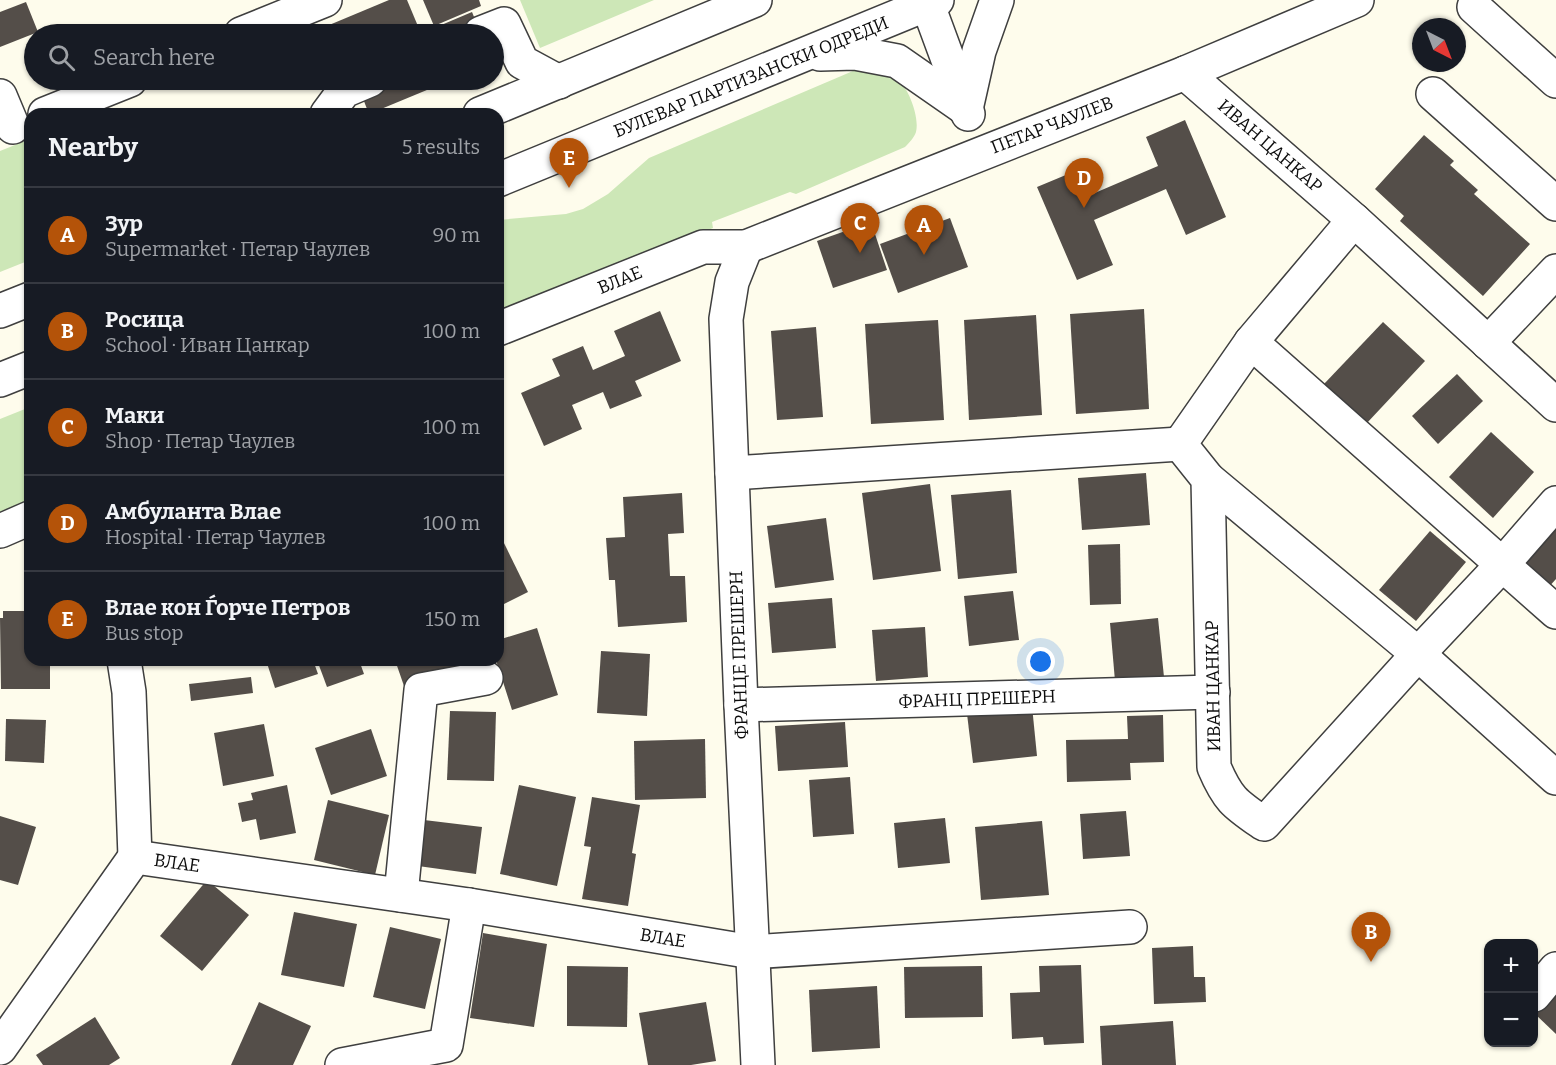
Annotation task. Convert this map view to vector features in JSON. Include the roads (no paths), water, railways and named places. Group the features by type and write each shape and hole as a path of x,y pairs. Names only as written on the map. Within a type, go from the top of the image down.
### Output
{"street":[{"path":"495,108 755,0"},
{"path":"966,109 979,51 997,0"},
{"name":"ПЕТАР ЧАУЛЕВ","path":"746,248 1185,73 1357,0"},
{"path":"930,1 982,152"},
{"name":"БУЛЕВАР ПАРТИЗАНСКИ ОДРЕДИ","path":"504,178 930,1"},
{"path":"264,24 313,2"},
{"path":"1474,7 1556,81"},
{"path":"504,35 522,62 559,82"},
{"path":"806,54 855,53 897,61 966,109"},
{"name":"ИВАН ЦАНКАР","path":"1185,73 1354,220 1556,405"},
{"path":"60,108 105,90"},
{"path":"331,108 344,90"},
{"path":"1433,94 1556,204"},
{"path":"0,96 14,127"},
{"path":"1180,444 1251,342 1354,220"},
{"name":"ВЛАЕ","path":"504,327 703,247 746,248"},
{"name":"ФРАНЦE ПРЕШЕРН","path":"746,248 732,282 726,319 758,1065"},
{"path":"1488,343 1556,271"},
{"path":"0,311 24,301"},
{"path":"1251,342 1556,612"},
{"path":"0,380 24,370"},
{"path":"732,473 1180,444"},
{"path":"1180,444 1208,479 1418,654 1556,778"},
{"name":"ИВАН ЦАНКАР","path":"1208,479 1214,767 1224,790 1236,805 1264,824 1556,503"},
{"path":"0,531 24,521"},
{"path":"125,666 129,692 135,857"},
{"path":"401,895 421,690 486,678"},
{"name":"ФРАНЦ ПРЕШЕРН","path":"741,705 1213,693"},
{"name":"ВЛАЕ","path":"3,1038 135,857 469,905 752,952"},
{"path":"342,1065 446,1045 469,905"},
{"path":"752,952 1130,927"},
{"path":"1535,993 1556,969"}],"place":[{"name":"Влае кон Ѓорче Петров","path":"569,188"},
{"name":"Амбуланта Влае","path":"1084,208"},
{"name":"Маки","path":"860,253"},
{"name":"Зур","path":"924,255"},
{"name":"Росица","path":"1371,962"}]}
